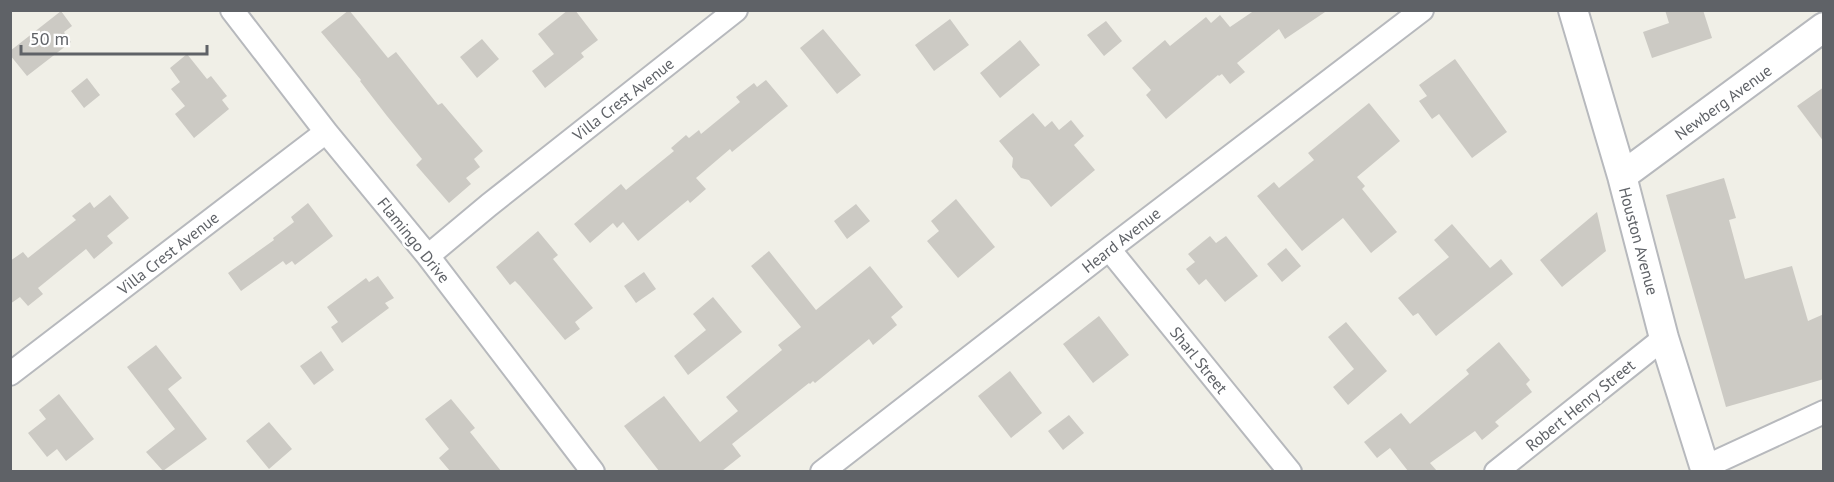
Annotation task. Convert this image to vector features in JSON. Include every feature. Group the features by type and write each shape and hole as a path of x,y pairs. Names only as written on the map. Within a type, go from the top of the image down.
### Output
{"street":[{"name":"Flamingo Drive","path":"232,10 326,132 428,256 593,471"},
{"name":"Villa Crest Avenue","path":"428,256 736,10"},
{"name":"Heard Avenue","path":"822,471 1422,10"},
{"name":"Houston Avenue","path":"1573,10 1622,176 1664,338 1706,469"},
{"name":"Newberg Avenue","path":"1622,176 1824,27"},
{"name":"Villa Crest Avenue","path":"10,375 326,132"},
{"name":"Sharl Street","path":"1109,249 1290,471"},
{"name":"Robert Henry Street","path":"1496,471 1664,338"},
{"path":"1706,469 1824,412"}],"building":[{"path":"349,10 388,58 396,52 438,105 442,103 483,151 474,159 480,167 466,178 471,184 449,203 416,165 422,159 321,32"},
{"path":"568,10 575,10 598,40 581,53 584,57 545,88 532,71 554,54 538,34"},
{"path":"1255,10 1328,10 1285,39 1279,29 1237,63 1245,72 1230,84 1222,74 1218,75 1166,119 1146,95 1151,90 1132,68 1165,40 1170,46 1206,17 1211,23 1220,15 1230,27"},
{"path":"1665,10 1703,10 1712,38 1652,58 1643,32 1669,23"},
{"path":"61,11 72,26 64,32 71,42 27,76 10,55 10,51"},
{"path":"950,19 969,45 934,71 915,45"},
{"path":"1106,21 1122,41 1104,56 1087,35"},
{"path":"823,29 861,75 837,94 800,48"},
{"path":"482,39 499,59 477,78 460,57"},
{"path":"1020,40 1040,65 1000,98 980,73"},
{"path":"187,54 207,79 211,76 227,96 222,100 229,109 194,138 175,114 185,106 171,89 180,82 170,68"},
{"path":"1455,59 1507,132 1472,158 1439,114 1432,119 1419,101 1427,96 1419,85"},
{"path":"87,78 100,95 84,108 71,91"},
{"path":"766,80 788,106 732,152 730,149 696,178 706,189 690,203 688,200 638,241 623,222 617,228 613,223 590,243 574,224 621,184 626,190 674,151 671,148 686,135 689,138 699,130 701,134 740,102 736,97 754,83 757,87"},
{"path":"1824,87 1824,142 1797,106"},
{"path":"1369,103 1400,141 1357,177 1365,186 1362,189 1397,232 1371,253 1343,218 1302,251 1257,196 1274,182 1279,188 1314,160 1308,153"},
{"path":"1033,113 1045,127 1052,121 1059,130 1071,120 1084,136 1074,145 1095,170 1051,207 1029,180 1021,178 1012,167 1013,158 999,141"},
{"path":"1724,178 1736,218 1729,220 1745,279 1792,266 1808,321 1824,314 1824,379 1726,407 1666,195"},
{"path":"110,195 129,218 107,236 113,243 94,259 86,249 38,288 43,294 28,306 20,297 10,304 10,261 23,252 28,258 76,220 72,216 90,202 94,208"},
{"path":"956,199 995,247 958,278 927,241 939,231 931,221"},
{"path":"308,203 333,236 295,265 292,261 286,265 283,261 241,291 228,273 274,240 273,238 294,222 291,217"},
{"path":"856,204 870,221 847,239 834,221"},
{"path":"1597,212 1606,251 1562,287 1540,260"},
{"path":"1452,224 1490,268 1501,259 1513,274 1436,336 1418,313 1413,316 1398,298 1449,257 1434,240"},
{"path":"538,231 558,255 553,259 593,308 575,322 580,329 565,340 520,286 515,281 510,285 496,267"},
{"path":"1210,236 1216,243 1226,236 1258,276 1225,302 1206,279 1199,285 1186,269 1195,262 1188,254"},
{"path":"1286,248 1301,266 1282,282 1267,264"},
{"path":"769,251 816,310 870,266 903,307 891,317 897,325 873,345 869,339 815,383 813,381 809,383 732,444 741,456 722,471 659,471 624,426 664,396 700,442 738,411 726,397 782,350 778,345 801,327 751,266"},
{"path":"644,272 656,289 636,303 624,286"},
{"path":"378,276 394,298 385,303 389,308 342,343 331,327 338,322 327,307 366,278 369,282"},
{"path":"713,297 742,332 688,375 674,356 706,330 693,314"},
{"path":"1099,316 1129,355 1093,383 1063,344"},
{"path":"1346,322 1387,371 1348,405 1333,387 1354,369 1328,337"},
{"path":"1499,342 1530,380 1526,384 1532,392 1495,422 1499,426 1482,440 1475,431 1430,463 1437,471 1408,471 1390,448 1377,458 1364,442 1401,413 1410,424 1469,374 1466,370"},
{"path":"156,345 182,378 168,389 207,439 163,471 146,452 175,429 127,367"},
{"path":"321,351 334,370 314,385 300,366"},
{"path":"1010,371 1042,413 1011,438 978,396"},
{"path":"59,394 94,439 66,461 57,449 47,457 28,433 46,419 39,410"},
{"path":"451,399 475,428 470,432 501,471 450,471 439,458 449,449 425,419"},
{"path":"1069,415 1084,433 1063,450 1048,431"},
{"path":"269,422 292,449 269,469 246,441"}]}
